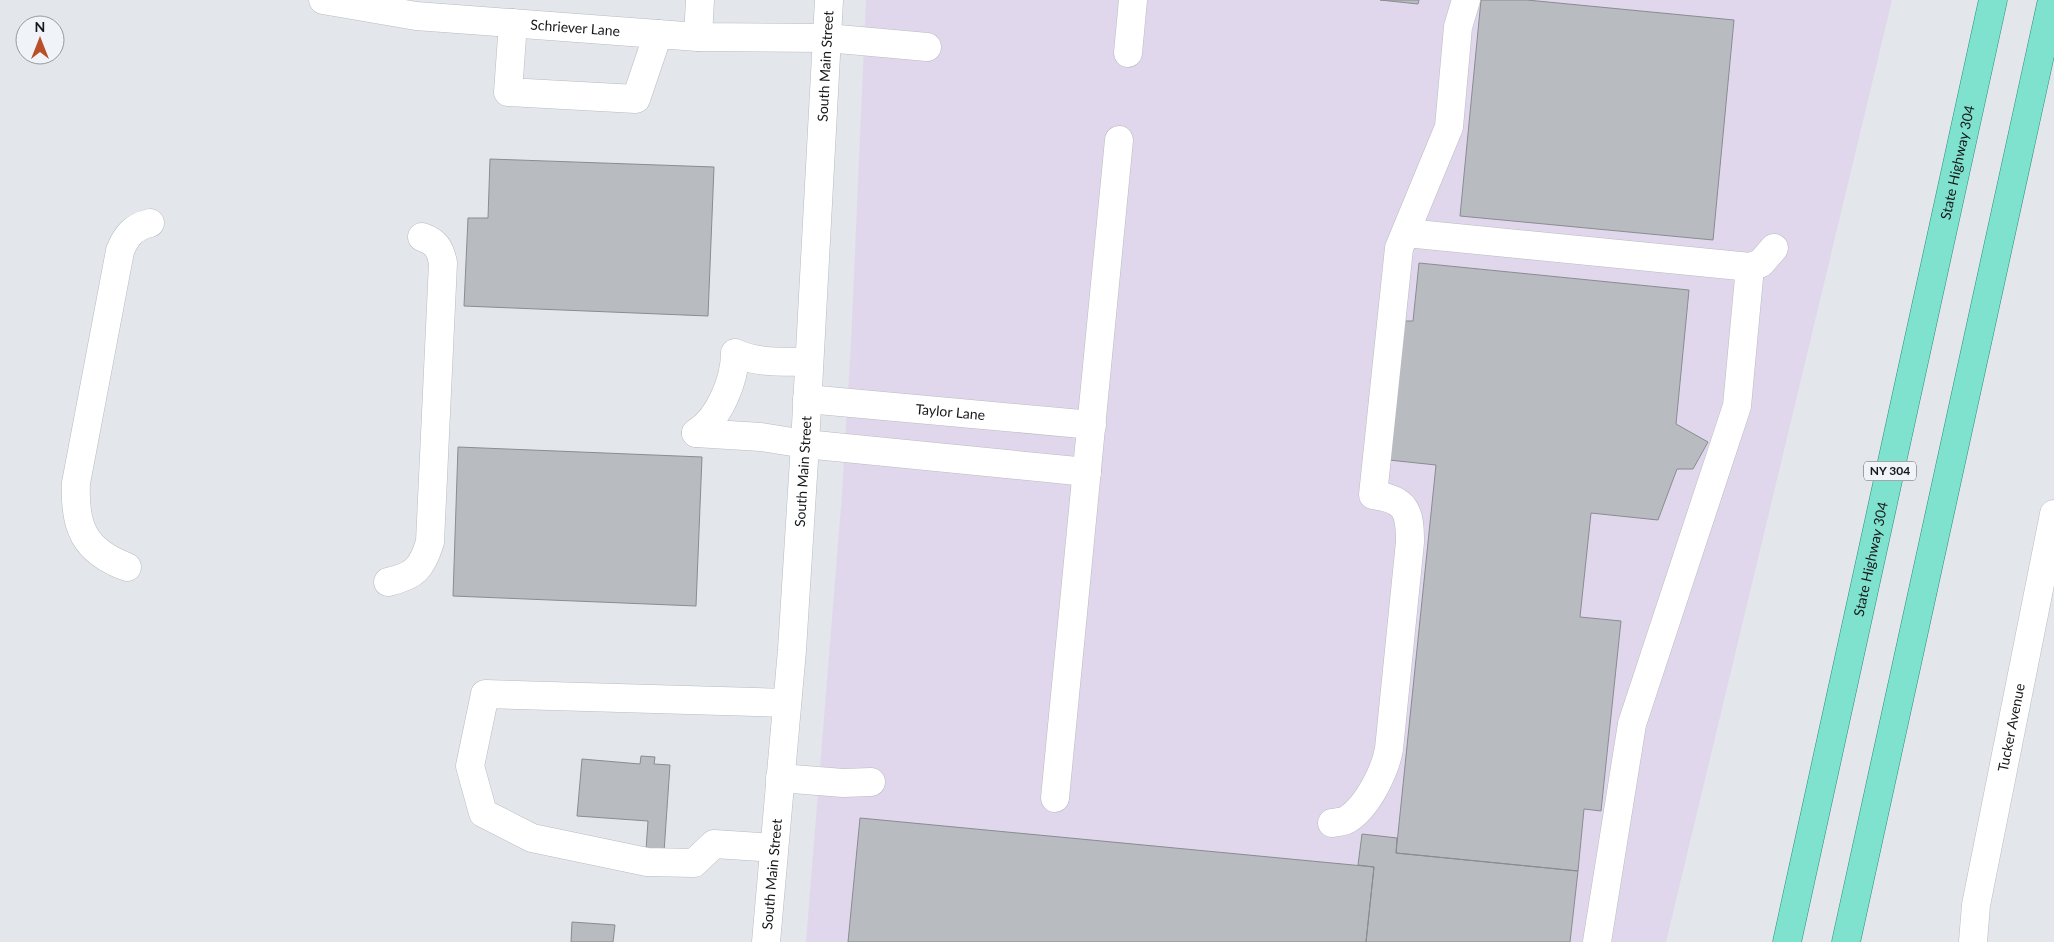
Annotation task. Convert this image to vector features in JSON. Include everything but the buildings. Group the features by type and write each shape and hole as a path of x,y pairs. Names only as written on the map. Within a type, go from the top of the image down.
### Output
{"main road":[{"name":"State Highway 304","path":"1786,942 1993,0"},
{"path":"1846,942 2052,0"}],"street":[{"name":"Schriever Lane","path":"323,0 418,8 513,23 698,38 827,38 927,47"},
{"path":"698,38 700,0"},
{"name":"South Main Street","path":"766,942 787,703 805,444 829,0"},
{"path":"1128,53 1133,0"},
{"path":"1332,823 1346,820 1358,810 1379,781 1386,765 1389,749 1410,542 1410,525 1406,510 1398,501 1373,495 1399,248 1449,127 1458,27 1466,0"},
{"path":"513,23 508,92 636,99 658,34"},
{"path":"1055,798 1119,140"},
{"path":"127,568 108,560 97,551 79,526 75,505 76,483 120,251 124,240 132,230 150,223"},
{"path":"1406,232 1750,267 1761,263 1774,248"},
{"path":"388,582 403,579 417,571 426,557 430,542 443,262 440,251 434,241 422,237"},
{"path":"1597,942 1632,724 1737,406 1750,267"},
{"path":"809,362 757,360 745,358 735,353 733,375 712,420 696,433 761,437 805,444 1087,472"},
{"name":"Taylor Lane","path":"807,399 1092,426"},
{"name":"Tucker Avenue","path":"1973,942 1976,905 2047,592 2054,514"},
{"path":"774,848 714,844 694,863 647,862 532,838 483,813 470,766 485,694 787,703"},
{"path":"780,778 843,783 871,782"}],"shaded area":[{"path":"866,0 1892,0 1666,942 806,942 842,494 851,343"}]}
